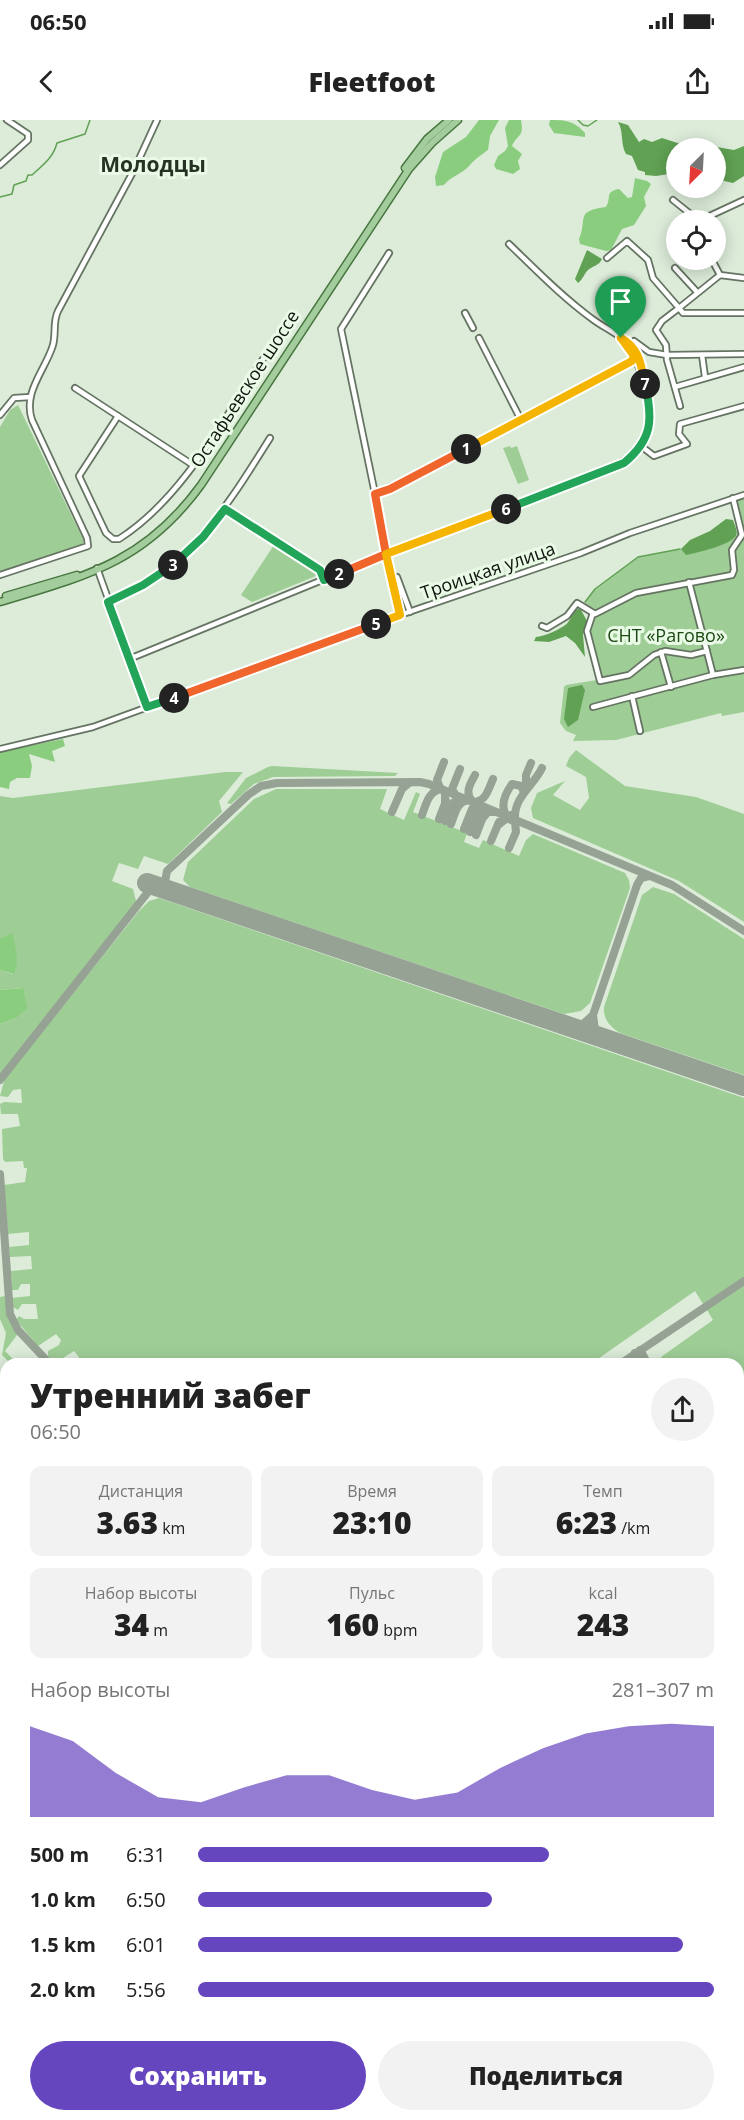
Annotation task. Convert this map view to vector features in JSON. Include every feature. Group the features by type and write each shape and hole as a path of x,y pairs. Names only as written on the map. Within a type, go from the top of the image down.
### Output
{"main road":[{"name":"Остафьевское шоссе","path":"97,570 154,532 191,494 405,167 449,120"},
{"name":"Остафьевское шоссе","path":"0,600 97,570 127,556 157,535 188,503 409,169 432,143 458,120"}],"street":[{"path":"0,165 28,140 28,134 7,120"},
{"path":"0,575 85,548 88,544 32,420 28,406 52,348 54,319 134,170 157,120"},
{"path":"673,200 686,210"},
{"path":"722,210 744,200"},
{"path":"607,258 627,241 648,260 653,278 684,313 744,313"},
{"path":"129,658 386,554 603,472 624,463 641,446 648,430 650,416 644,378 629,345 590,317 508,244"},
{"path":"389,253 341,329 400,615"},
{"path":"677,270 697,292"},
{"path":"717,270 720,275"},
{"path":"680,406 666,355 666,345 656,330 662,321 720,275 744,278"},
{"path":"465,313 473,328"},
{"path":"479,338 521,420"},
{"path":"621,338 636,359"},
{"path":"629,345 634,341 649,352 666,355 744,354"},
{"path":"118,416 79,476 106,533 119,539 137,528 174,491 194,465 269,350"},
{"path":"702,355 705,377"},
{"path":"375,494 415,476 636,359"},
{"path":"675,387 744,368"},
{"path":"75,388 194,465"},
{"path":"0,415 14,398 30,397"},
{"path":"641,446 654,456 687,444 679,434 680,424 744,406"},
{"path":"108,602 143,585 173,564 203,537 225,509 270,438"},
{"name":"Троицкая улица","path":"0,749 80,731 400,615 581,553 630,533 744,495"},
{"path":"542,626 547,628 560,621 577,603 593,613 604,611 636,593 730,576 734,573 732,550 741,535 733,498"},
{"path":"225,509 320,570 324,580"},
{"path":"97,570 147,707"},
{"path":"397,576 410,612"},
{"path":"689,582 713,675"},
{"path":"593,613 587,632 600,681 629,675 661,652 673,651 691,655 707,651"},
{"path":"661,652 671,687"},
{"path":"593,707 713,675 744,670"},
{"path":"632,696 640,731"}],"green space":[{"path":"18,405 83,539 83,544 0,571 0,427 10,410"},
{"path":"510,446 511,448 517,446 529,480 518,484 503,448"},
{"name":"СНТ «Рагово»","path":"744,497 744,712 722,716 721,713 616,740 573,741 576,735 566,731 560,723 564,687 597,680 585,634 590,615 585,602 595,589 638,557 681,549 742,529 735,500"},
{"path":"274,545 315,571 316,576 252,602 241,595"},
{"path":"576,750 625,786 696,797 744,814 744,922 679,881 533,818 531,808 537,793 565,781 553,795 580,810 589,798 586,777 566,766"},
{"path":"268,767 398,773 395,776 273,777 254,784 231,804 227,803 246,778"},
{"path":"225,772 243,772 219,801 222,812 168,864 144,856 138,869 119,863 112,881 133,889 137,905 0,1077 0,1024 16,1018 22,988 0,990 0,970 13,974 16,968 16,955 13,934 0,938 0,796 13,798"},
{"path":"276,789 387,789 380,809 404,820 416,792 420,794 413,812 467,833 464,842 479,848 483,840 519,856 526,840 533,834 625,873 630,888 590,1003 581,1011 564,1014 190,887 183,880 188,862 254,799"},
{"path":"653,887 674,894 744,939 744,1075 620,1033 606,1019 604,1007 642,895"},
{"path":"159,898 744,1098 744,1277 703,1304 695,1291 599,1358 78,1358 74,1351 63,1358 50,1358 48,1351 59,1345 61,1340 56,1334 38,1346 16,1320 19,1316 24,1319 38,1319 36,1304 22,1304 18,1310 13,1307 12,1298 30,1296 30,1284 21,1284 18,1290 12,1290 11,1271 32,1269 31,1256 10,1257 9,1247 29,1245 29,1232 8,1234 4,1185 25,1182 27,1168 24,1168 23,1161 5,1162 3,1159 2,1129 20,1126 18,1114 1,1114 0,1104 4,1102 22,1103 21,1089 13,1090 8,1097 0,1096 5,1078 149,901"},
{"path":"744,1285 744,1358 662,1358 713,1320 707,1310"},
{"path":"5,1296 9,1317 17,1335 5,1351 12,1358 5,1358 2,1355 6,1333 0,1319 0,1297"}],"shaded area":[{"path":"479,120 499,120 490,136 488,150 444,185 436,186 435,177 443,152 466,137"},
{"path":"509,120 521,120 522,126 512,146 522,154 518,161 520,169 513,174 496,169 494,165 498,156 508,146 505,128"},
{"path":"550,120 573,124 585,133 585,137 554,133 549,125"},
{"path":"618,122 628,125 639,142 644,139 652,142 662,138 666,139 666,174 645,175 645,172 638,170 632,156 626,154"},
{"path":"744,146 744,176 733,183 726,181 726,149 734,150"},
{"path":"635,178 651,184 644,197 646,206 634,225 622,229 611,250 606,251 580,244 579,239 586,214 606,207 610,193 614,190 619,189 628,198 632,197"},
{"path":"587,250 602,259 587,271 578,283 575,279"},
{"path":"726,519 733,520 737,531 729,542 686,555 681,549 690,540 710,531"},
{"path":"580,608 587,621 583,635 585,657 575,643 566,636 549,642 534,641 536,637 564,626 574,612"},
{"path":"582,685 585,690 578,720 568,727 564,719 568,688"},
{"path":"63,739 65,746 52,751 55,762 29,754 32,766 30,778 17,778 10,782 9,789 0,787 0,752"},
{"path":"13,933 17,959 14,974 0,970 0,938"},
{"path":"23,988 27,1008 16,1018 0,1024 0,990"}],"waterway":[{"path":"0,197 12,194 14,185 26,181 28,175 32,175 44,164 53,153 57,143 85,134 90,120"},
{"path":"578,120 588,126 597,120"},
{"path":"585,602 595,589 638,557 680,549"}],"taxiway":[{"path":"440,788 437,780 444,762"},
{"path":"526,788 526,775 531,763"},
{"path":"515,818 521,797 542,768"},
{"path":"455,794 452,789 460,769"},
{"path":"475,775 468,792 473,802 484,798 493,779"},
{"path":"172,892 165,882 167,871 248,795 261,786 277,783 420,782 672,885 744,931"},
{"path":"392,812 402,789 409,783"},
{"path":"515,814 507,816 503,808 505,796 512,784 521,786 524,792"},
{"path":"422,815 434,792 442,789 445,793 445,803"},
{"path":"445,821 454,802 462,798"},
{"path":"451,824 459,805 469,800"},
{"path":"439,819 446,801"},
{"path":"464,829 472,809 481,806"},
{"path":"470,832 478,812 488,809"},
{"path":"482,819 488,812 495,812"},
{"path":"476,835 484,814"},
{"path":"498,825 507,818 515,822 516,832 509,848"},
{"path":"491,841 499,822"},
{"path":"604,1039 595,1030 593,1015 637,885 641,878 649,876"},
{"path":"0,1080 148,892 157,887"},
{"path":"569,1027 582,1025 592,1016"},
{"path":"0,1174 10,1314 18,1330 44,1358"},
{"path":"629,1358 744,1281"},
{"path":"640,1350 645,1358"},
{"path":"635,1353 636,1358"}],"runway":[{"path":"147,883 744,1086"}],"district":[{"name":"Молодцы","path":"153,165"}],"route":[{"path":"621,338 634,356 632,361 390,489 375,494 386,554 382,556 324,580 320,570 225,509 203,537 173,564 143,585 108,602 147,707 400,615 386,554 624,463 644,441 650,416 640,358 621,338"}]}
